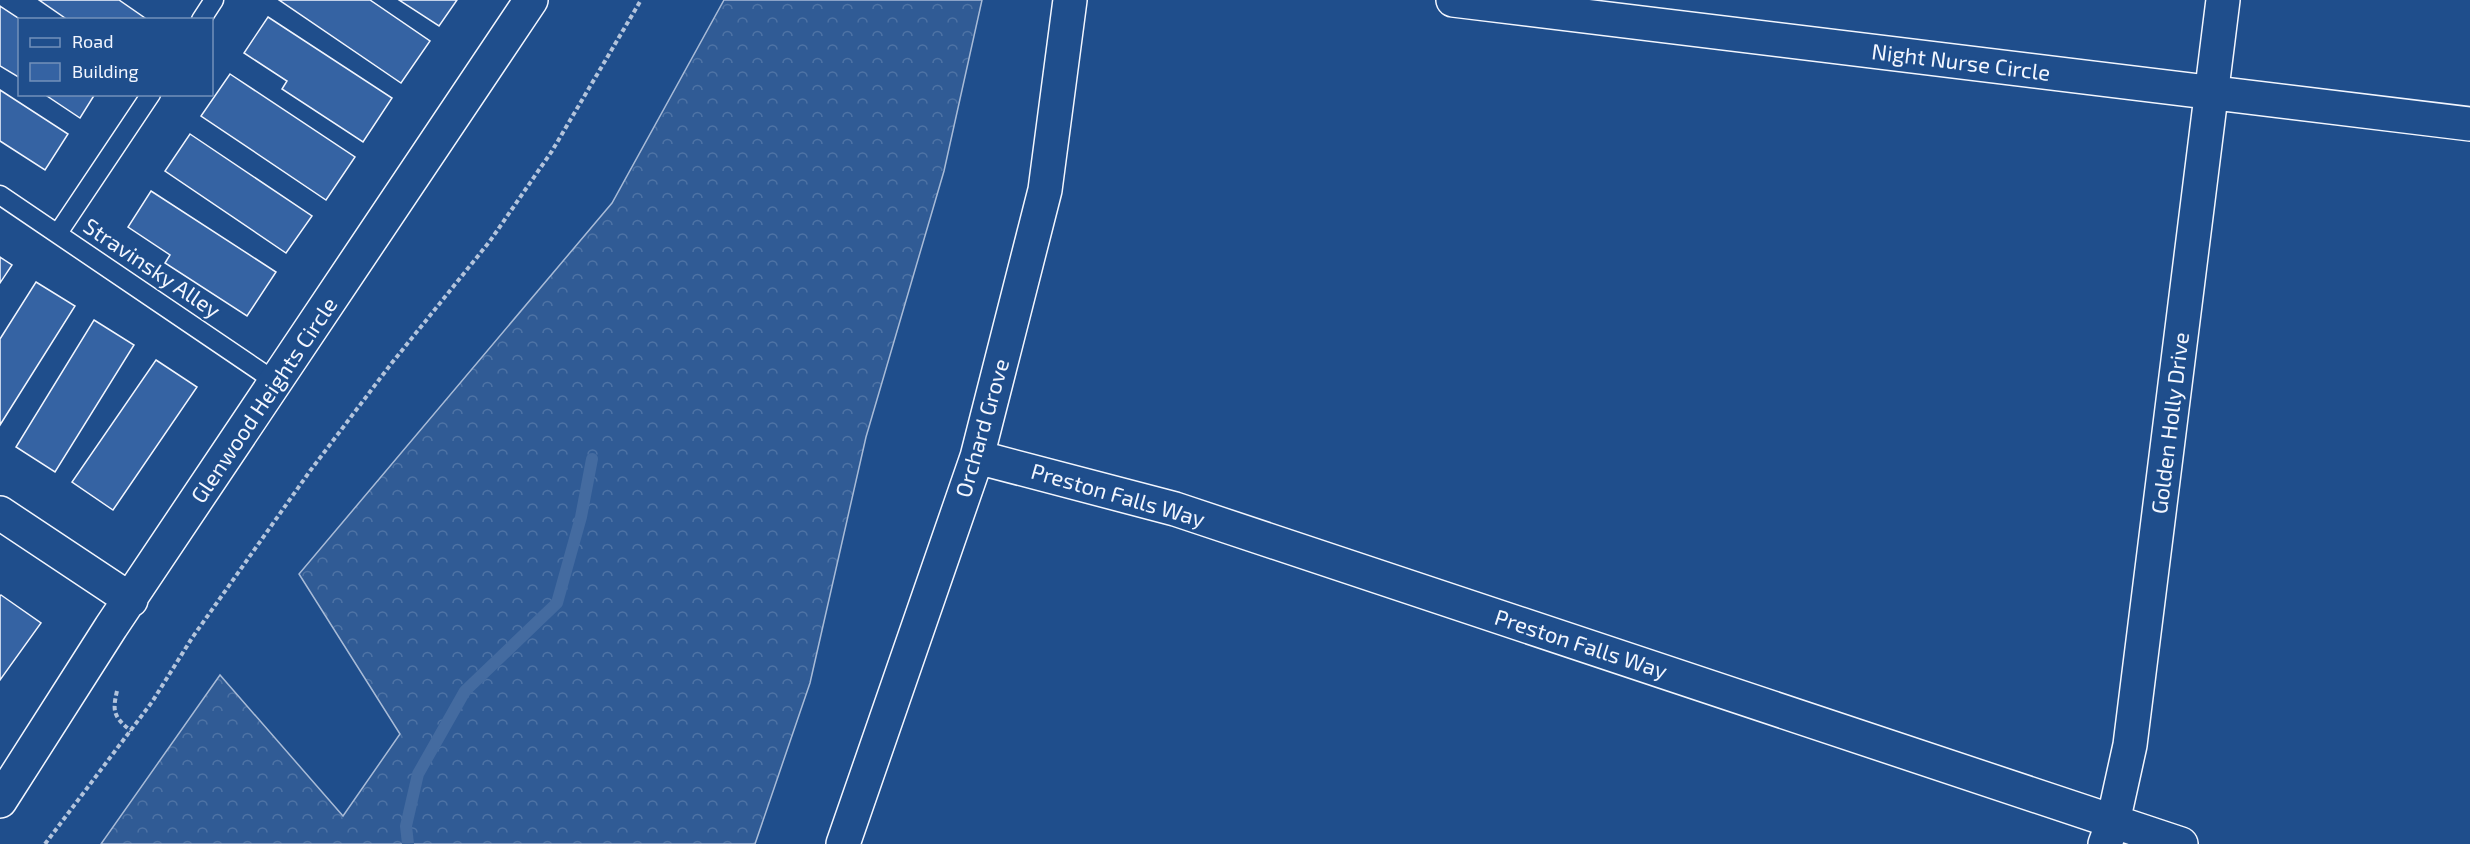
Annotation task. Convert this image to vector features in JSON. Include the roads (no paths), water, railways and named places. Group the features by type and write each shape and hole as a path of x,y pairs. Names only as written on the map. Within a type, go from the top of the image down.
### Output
{"street":[{"name":"Glenwood Heights Circle","path":"0,801 111,627 531,0"},
{"name":"Orchard Grove","path":"843,844 977,457 1045,190 1070,0"},
{"name":"Night Nurse Circle","path":"1453,0 2470,124"},
{"name":"Golden Holly Drive","path":"2109,833 2130,745 2223,0"},
{"name":"Preston Falls Way","path":"977,457 1175,509 2109,833 2181,844"},
{"path":"0,513 131,600"}],"lane":[{"path":"202,18 214,0"},
{"path":"58,233 150,96"},
{"name":"Stravinsky Alley","path":"0,195 276,382"}],"waterway":[{"path":"408,844 406,826 418,774 465,691 557,603 581,517 592,459"}]}
